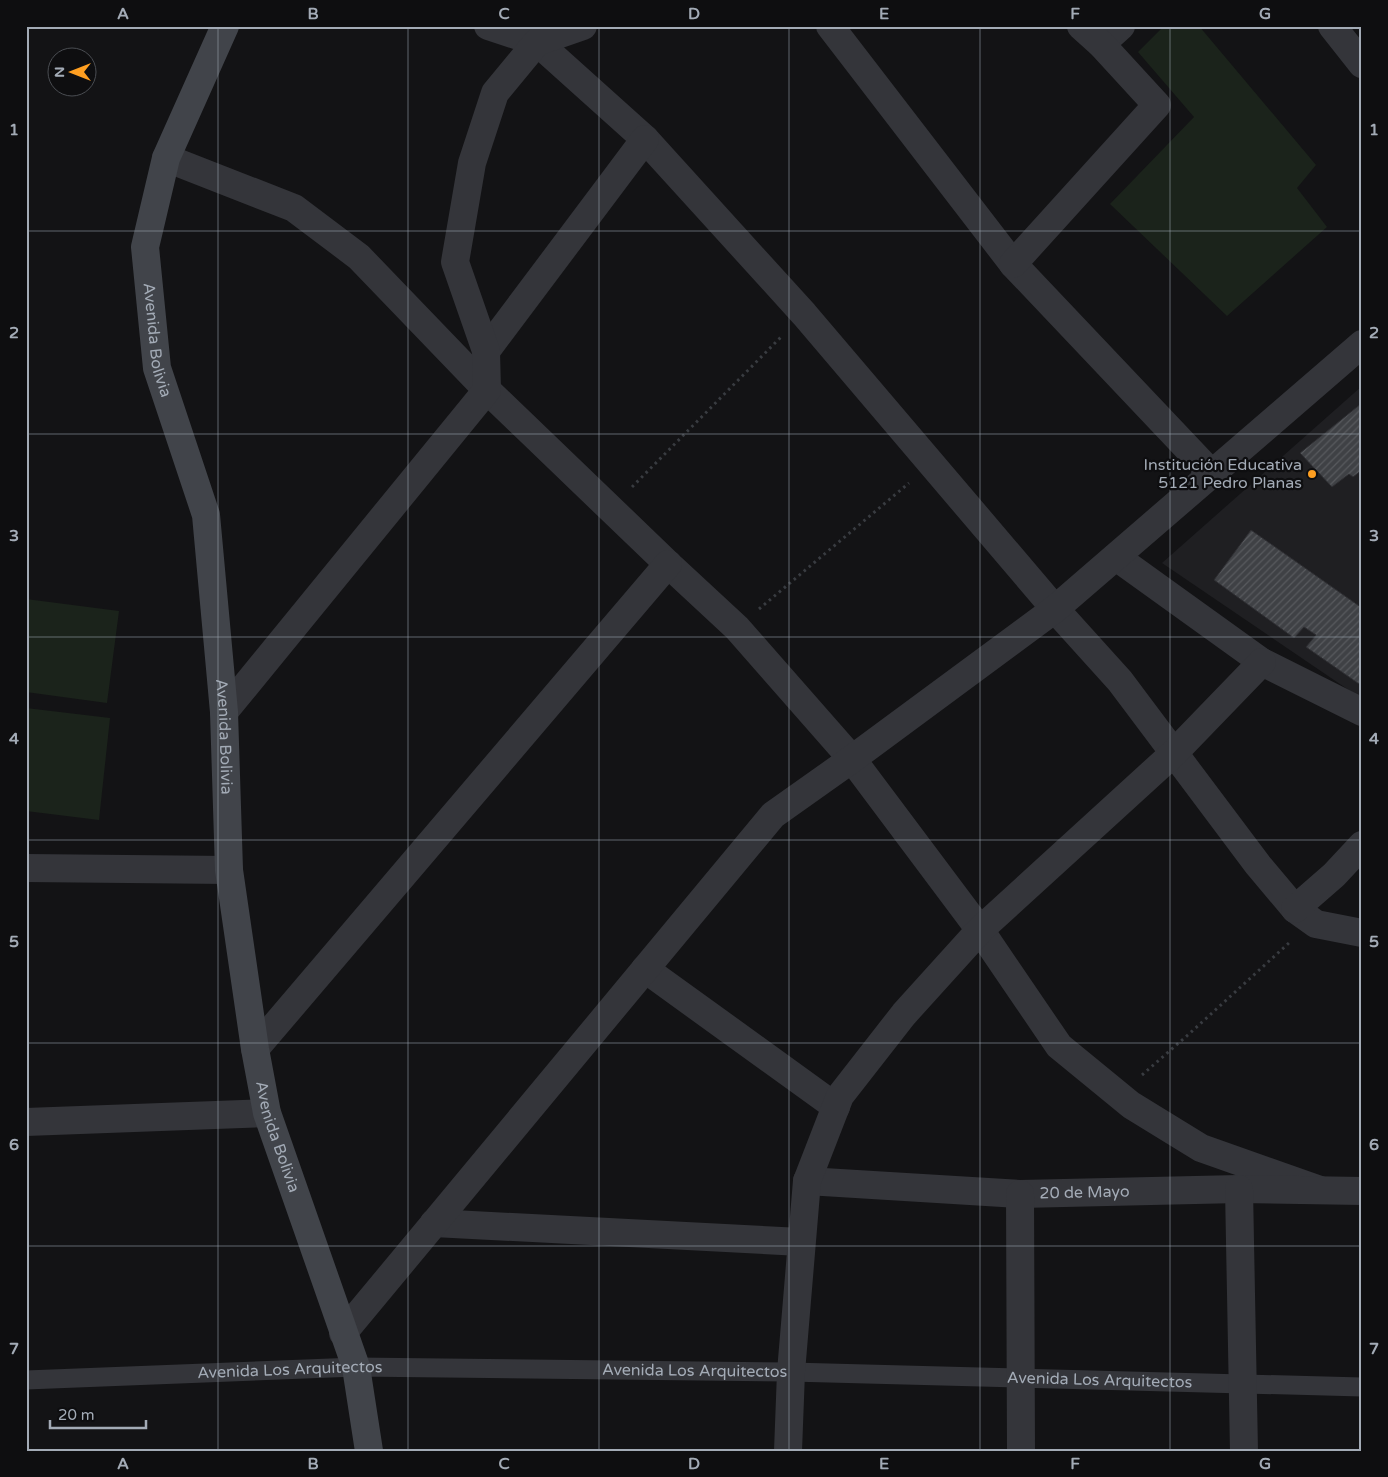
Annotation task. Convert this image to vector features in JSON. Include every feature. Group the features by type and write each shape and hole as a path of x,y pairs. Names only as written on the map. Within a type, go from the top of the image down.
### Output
{"main road":[{"name":"Avenida Bolivia","path":"224,26 166,158 145,247 157,368 206,515 224,712 229,870 254,1049 267,1113 356,1367 369,1451"}],"street":[{"path":"488,26 537,42 645,139 804,314 1055,609 1120,681 1258,865 1306,916 1362,933"},
{"path":"224,712 487,390 486,351 455,262 472,163 495,92 537,42 583,26"},
{"path":"830,26 1013,264 1212,474"},
{"path":"1013,264 1157,105 1091,35 1121,26"},
{"path":"1332,26 1362,64"},
{"path":"486,351 645,139"},
{"path":"166,158 294,208 359,257 487,390 737,628 852,759 980,930 1059,1046 1131,1105 1201,1148 1320,1190"},
{"path":"344,1334 773,815 1055,609 1362,344"},
{"path":"1116,557 1262,662 1362,712"},
{"path":"254,1049 668,564"},
{"path":"788,1451 791,1372 807,1181 840,1096 904,1014 980,930 1174,753 1262,662"},
{"path":"1306,916 1334,875 1362,845"},
{"path":"26,868 229,870"},
{"path":"645,969 836,1107"},
{"path":"26,1122 267,1113"},
{"name":"20 de Mayo","path":"807,1181 1020,1194 1239,1189 1362,1191"},
{"path":"1239,1189 1244,1451"},
{"path":"1020,1194 1021,1451"},
{"path":"434,1223 801,1242"}],"lane":[{"name":"Avenida Los Arquitectos","path":"26,1380 356,1367 791,1372 1362,1387"}],"path":[{"path":"611,509 804,314"},
{"path":"737,628 931,464"},
{"path":"1118,1094 1190,1034 1286,945 1306,916"}],"shaded area":[{"path":"1164,26 1199,26 1316,165 1297,188 1327,227 1227,316 1110,204 1194,117 1138,52"},
{"name":"Institución Educativa 5121 Pedro Planas","path":"1362,386 1362,699 1162,563"},
{"path":"26,599 119,611 107,703 26,692"},
{"path":"26,708 110,718 99,820 26,811"}],"building":[{"path":"1362,403 1362,470 1353,477 1349,474 1332,487 1300,453"},
{"path":"1251,530 1362,608 1362,686 1306,647 1316,635 1304,627 1294,638 1214,580"}],"place":[{"name":"Institución Educativa 5121 Pedro Planas","path":"1312,474"}]}
